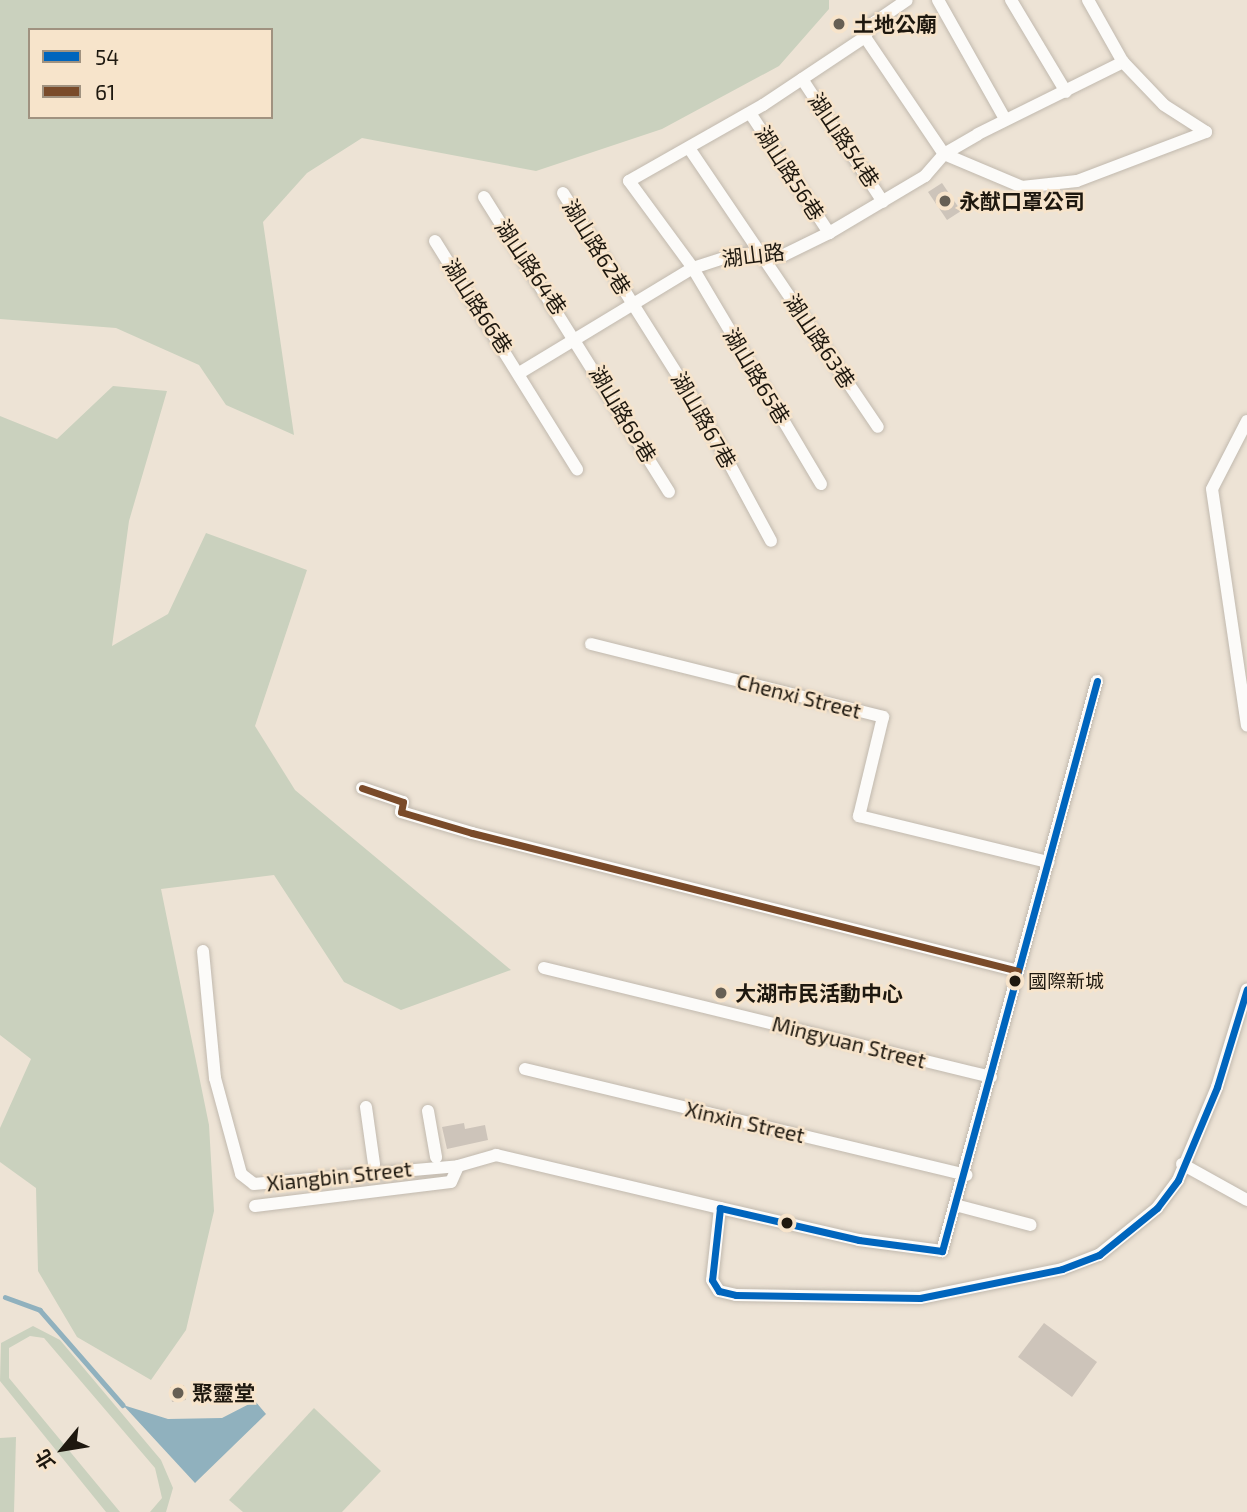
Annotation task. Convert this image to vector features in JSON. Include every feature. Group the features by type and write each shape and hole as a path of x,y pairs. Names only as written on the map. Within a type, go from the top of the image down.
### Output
{"street":[{"path":"691,151 865,37 872,24 907,0"},
{"path":"938,0 1005,119"},
{"path":"1011,0 1066,92"},
{"path":"865,37 944,154 994,178 1041,189 1206,132 1164,105 1123,62 1088,0"},
{"name":"湖山路","path":"522,372 632,302 693,268 736,254 784,255 829,233 925,176 944,154 1005,119 1066,92 1123,62"},
{"name":"湖山路54巷","path":"802,79 883,202"},
{"name":"湖山路56巷","path":"750,113 829,233"},
{"name":"湖山路65巷","path":"691,151 629,181 693,268 821,484"},
{"name":"湖山路63巷","path":"691,151 878,427"},
{"name":"湖山路62巷","path":"563,192 632,302"},
{"name":"湖山路64巷","path":"484,197 577,337"},
{"name":"湖山路66巷","path":"435,242 522,372 577,469"},
{"name":"湖山路67巷","path":"632,302 771,541"},
{"name":"湖山路69巷","path":"577,337 669,492"},
{"path":"1247,421 1212,489 1247,725"},
{"name":"Chenxi Street","path":"591,644 883,717 859,816 1048,862"},
{"path":"1031,1224 958,1206 1018,971 1097,681"},
{"path":"362,788 403,802 401,812 472,834 1018,971"},
{"name":"Xiangbin Street","path":"203,951 215,1078 241,1174 254,1184 458,1166 496,1155 929,1254 942,1251 958,1206"},
{"name":"Mingyuan Street","path":"544,968 991,1077"},
{"path":"720,1208 710,1262 719,1291 791,1298 920,1298 1062,1269 1099,1255 1157,1208 1182,1164 1217,1087 1247,989"},
{"name":"Xinxin Street","path":"525,1069 966,1175"},
{"path":"366,1107 374,1164"},
{"path":"428,1111 436,1157"},
{"path":"1182,1164 1247,1200"},
{"name":"Xiangbin Street","path":"256,1206 452,1182 458,1166"}],"green space":[{"path":"0,0 829,0 829,9 779,66 662,129 536,171 362,138 307,173 263,222 294,435 226,405 199,365 116,328 0,319"},
{"path":"113,386 167,391 129,521 112,646 168,614 206,533 307,570 255,726 295,790 511,970 401,1010 344,982 274,875 161,889 209,1125 214,1211 186,1330 151,1380 77,1337 38,1271 36,1188 0,1162 0,1128 31,1059 0,1035 0,416 57,439"},
{"path":"33,1326 60,1340 161,1460 173,1488 166,1512 150,1512 162,1498 155,1468 44,1338 30,1336 9,1348 9,1378 120,1512 106,1512 0,1381 1,1343"},
{"path":"314,1408 381,1471 342,1512 243,1512 229,1500"},
{"path":"16,1437 14,1512 0,1512 0,1438"}],"water":[{"path":"255,1401 266,1414 195,1483 123,1405 168,1419 222,1418"}],"building":[{"name":"永猷口罩公司","path":"942,183 961,211 947,220 928,192"},
{"path":"464,1123 465,1129 485,1125 488,1140 447,1149 442,1127"},
{"path":"1044,1323 1097,1362 1072,1397 1018,1357"},
{"name":"聚靈堂","path":"184,1385 186,1400 172,1402 170,1387"}],"waterway":[{"path":"5,1297 40,1310 123,1405"}],"transit line":[{"name":"54","path":"1097,681 942,1251 859,1240 720,1208 712,1280 719,1291 736,1295 920,1298 1062,1269 1099,1255 1157,1208 1178,1180 1217,1087 1247,989"},
{"name":"61","path":"362,788 403,802 401,812 472,833 1018,971"}],"place":[{"name":"土地公廟","path":"839,24"},
{"name":"永猷口罩公司","path":"945,201"},
{"name":"國際新城","path":"1015,981"},
{"name":"大湖市民活動中心","path":"721,993"},
{"name":"聚靈堂","path":"178,1393"}]}
